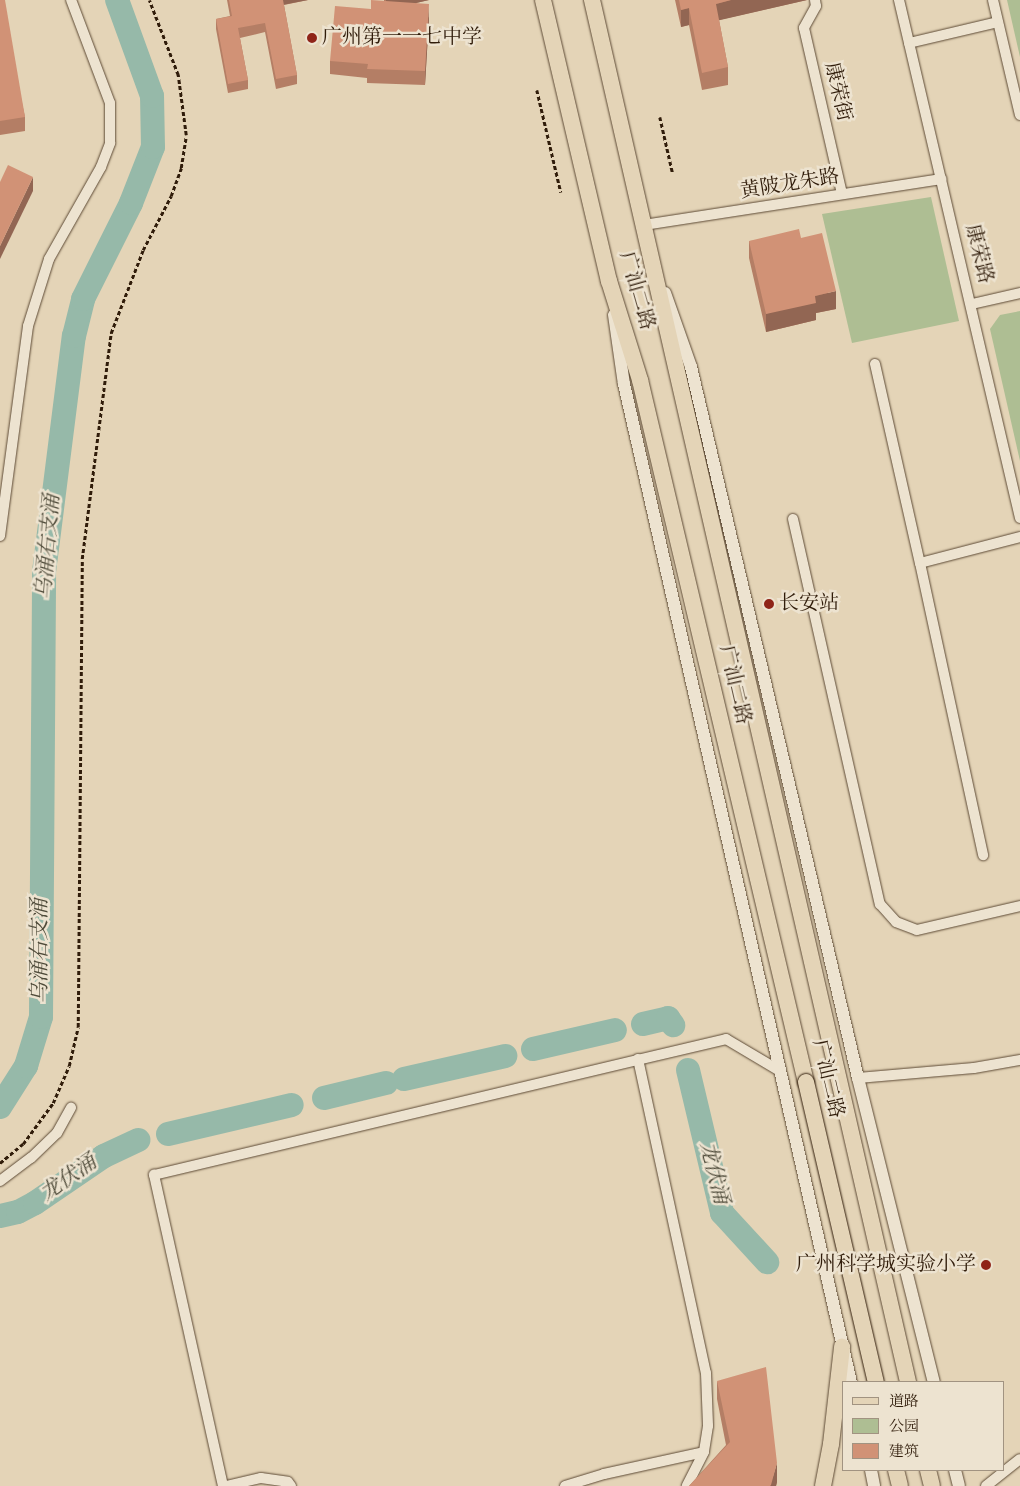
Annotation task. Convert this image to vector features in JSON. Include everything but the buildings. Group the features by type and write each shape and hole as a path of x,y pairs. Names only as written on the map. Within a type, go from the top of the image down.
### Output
{"main road":[{"name":"广汕二路","path":"543,0 610,281 642,389 876,1381"},
{"name":"广汕二路","path":"592,0 908,1381"},
{"path":"823,1486 831,1444 842,1347"},
{"path":"896,1471 900,1486"},
{"path":"928,1471 932,1486"}],"street":[{"path":"0,536 28,326 49,259 101,167 110,143 110,103 71,0"},
{"name":"康荣街","path":"815,0 816,6 804,28 842,194"},
{"name":"康荣路","path":"899,0 972,304 1020,518"},
{"path":"993,0 1016,81 1020,115"},
{"path":"909,43 998,22"},
{"name":"黄陂龙朱路","path":"644,225 941,179"},
{"path":"644,225 691,367 858,1078 934,1381"},
{"path":"610,281 624,384 851,1381"},
{"path":"972,304 1020,293"},
{"path":"875,364 983,855"},
{"path":"793,519 880,904 896,922 917,930 1020,906"},
{"path":"920,563 1020,537"},
{"path":"291,1486 288,1482 261,1478 224,1486 154,1175 726,1039 780,1071"},
{"path":"638,1059 706,1373 708,1426 704,1452 687,1486"},
{"path":"858,1078 974,1068 1020,1060"},
{"path":"0,1181 31,1158 57,1133 72,1108"},
{"path":"565,1486 604,1474 704,1452"},
{"path":"1005,1471 1020,1459"},
{"path":"871,1471 874,1486"},
{"path":"955,1471 959,1486"},
{"path":"986,1486 1005,1471"}],"path":[{"path":"0,1163 23,1144 53,1103 69,1066 78,1027 82,559 112,332 143,250 171,196 181,168 186,135 178,75 150,0"},
{"path":"537,90 561,192"},
{"path":"660,117 673,174"}],"green space":[{"path":"1007,0 1020,0 1020,57"},
{"path":"931,197 959,321 852,343 822,214"},
{"path":"1020,311 1020,461 990,329 1000,315"}],"waterway":[{"name":"乌涌右支涌","path":"0,1107 26,1066 41,1017 44,572 74,336 83,299 131,203 153,147 152,96 117,0"},
{"name":"龙伏涌","path":"643,1024 668,1018 673,1025"},
{"name":"龙伏涌","path":"533,1049 615,1030"},
{"name":"龙伏涌","path":"404,1079 505,1056"},
{"name":"龙伏涌","path":"688,1070 722,1213 767,1262"},
{"name":"龙伏涌","path":"324,1098 386,1083"},
{"name":"龙伏涌","path":"168,1134 292,1105"},
{"name":"龙伏涌","path":"0,1216 18,1212 35,1203 104,1156 138,1140"}],"place":[{"name":"广州第一一七中学","path":"312,38"},
{"name":"长安站","path":"769,604"},
{"name":"广州科学城实验小学","path":"986,1265"}]}
